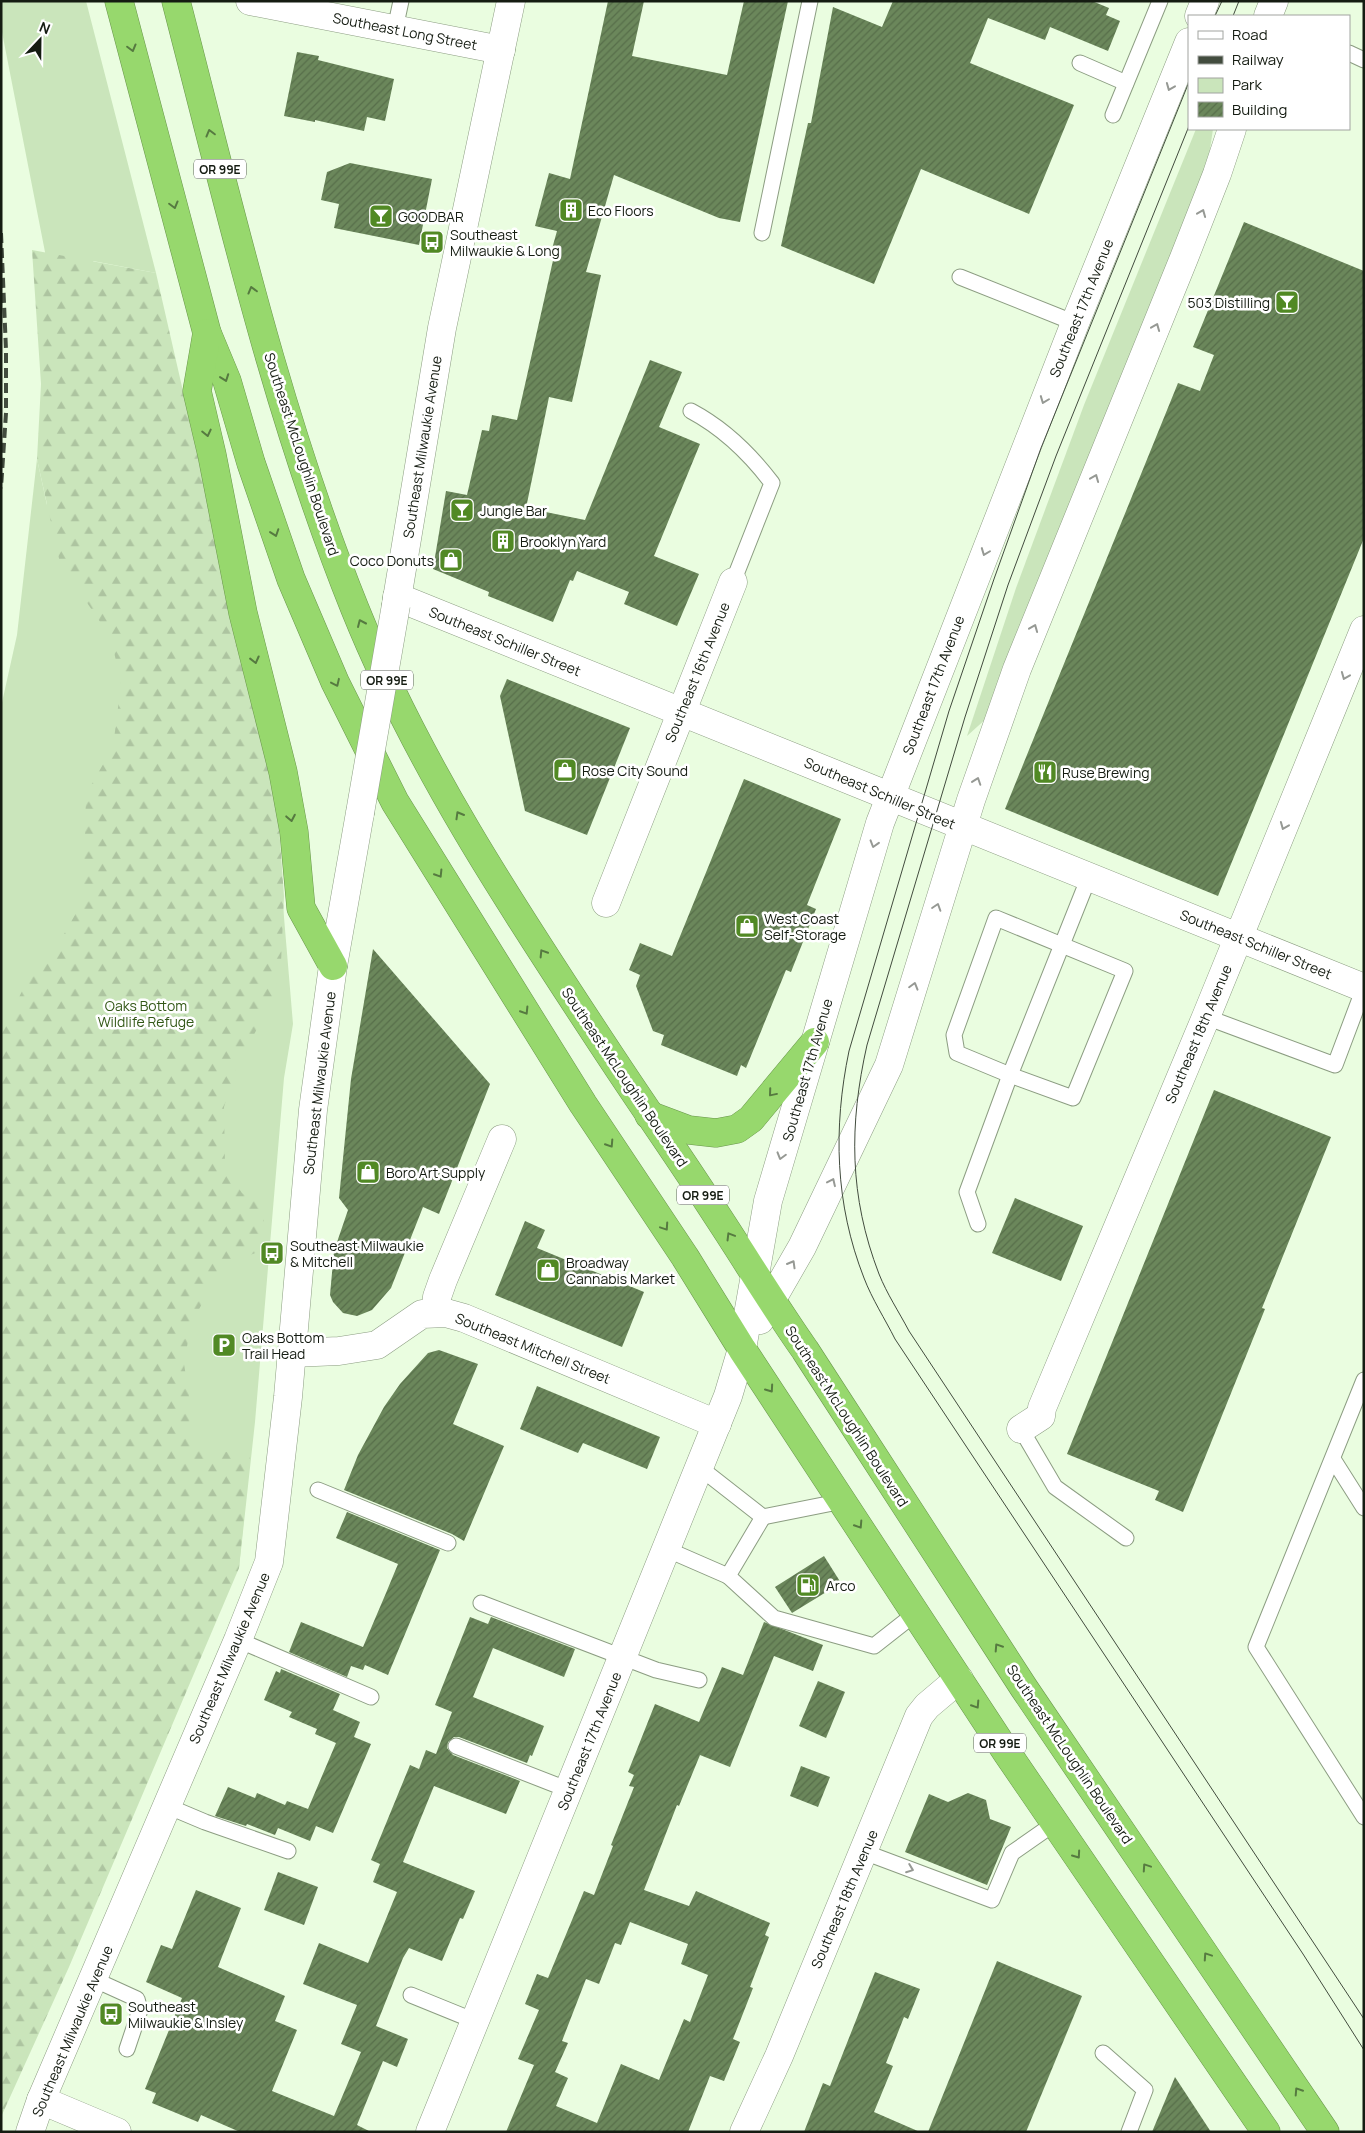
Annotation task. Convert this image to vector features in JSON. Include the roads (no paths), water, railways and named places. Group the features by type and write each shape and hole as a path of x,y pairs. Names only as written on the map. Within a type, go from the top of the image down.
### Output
{"highway":[{"name":"OR 99E","path":"119,1 207,333 227,381 251,463 290,579 336,682 395,802 578,1095 685,1257 742,1349 1055,1824 1266,2132"},
{"name":"Southeast McLoughlin Boulevard","path":"176,1 264,337 299,452 356,611 391,689 428,760 489,868 649,1115 718,1217 770,1302 804,1350 1024,1688 1325,2132"},
{"path":"207,333 197,391 212,455 243,613 282,772 294,832 301,908 333,966"},
{"path":"649,1115 689,1130 716,1133 737,1128 751,1119 815,1042"}],"street":[{"name":"Southeast Long Street","path":"250,1 501,50"},
{"name":"Southeast Milwaukie Avenue","path":"30,2132 41,2100 238,1640 269,1562 292,1353 314,1110 333,966 397,601 442,328 511,1"},
{"path":"1199,15 1205,1"},
{"path":"1268,15 1274,1"},
{"name":"Southeast 17th Avenue","path":"430,2132 728,1396 742,1349 768,1201 880,824 1075,323 1188,44"},
{"name":"Southeast 17th Avenue","path":"742,1349 802,1247 889,1065 962,827 1017,670 1190,242 1217,174 1232,130"},
{"name":"Southeast 16th Avenue","path":"606,903 733,582"},
{"name":"Southeast Schiller Street","path":"397,601 682,712 890,798 1364,988"},
{"name":"Southeast 18th Avenue","path":"1021,1429 1041,1416 1042,1408 1206,1017 1364,630"},
{"path":"435,1313 437,1297 443,1280 502,1139"},
{"name":"Southeast Mitchell Street","path":"292,1353 340,1352 377,1346 422,1314 446,1313 464,1318 717,1424"},
{"name":"Southeast 18th Avenue","path":"744,2132 779,2056 919,1716 927,1706 959,1679"},
{"path":"41,2100 117,2132"}],"lane":[{"path":"395,29 401,1"},
{"path":"762,233 810,1"},
{"path":"1113,115 1160,1"},
{"path":"1080,63 1126,83"},
{"path":"960,277 1075,323"},
{"path":"691,411 710,421 755,460 772,483 733,582"},
{"path":"978,1224 968,1192 1010,1075 1089,877"},
{"path":"996,918 1124,971 1073,1098 1010,1075 957,1053 954,1035 996,918"},
{"path":"1206,1017 1334,1065 1364,988"},
{"path":"1364,1380 1256,1648 1364,1817"},
{"path":"1021,1429 1055,1487 1126,1538"},
{"path":"1333,1459 1364,1508"},
{"path":"699,1466 762,1517"},
{"path":"318,1490 448,1543"},
{"path":"728,1576 762,1517 843,1500"},
{"path":"666,1549 728,1576 774,1618 874,1646 916,1613"},
{"path":"481,1602 656,1670 700,1680"},
{"path":"238,1640 371,1697"},
{"path":"456,1746 569,1790"},
{"path":"167,1806 205,1822 288,1851"},
{"path":"864,1852 992,1900 1012,1853 1055,1824"},
{"path":"93,1979 137,1999 140,2010 127,2049"},
{"path":"410,1994 475,2021"},
{"path":"1103,2053 1145,2090 1129,2132"}],"tram line":[{"path":"1215,15 1222,1"},
{"path":"1233,15 1239,1"},
{"path":"1188,84 1041,448 949,711 849,1051 844,1080 839,1137 842,1194 854,1250 864,1278 895,1339 1303,1954 1364,2050"},
{"path":"1188,128 1056,456 1008,585 965,717 867,1045 861,1075 855,1132 857,1188 869,1245 879,1274 909,1331 1364,2019"}],"railway":[{"path":"1,233 6,350 6,413 1,488"}],"place":[{"name":"Eco Floors","path":"571,210"},
{"name":"GOODBAR","path":"381,216"},
{"name":"Southeast Milwaukie & Long","path":"432,242"},
{"name":"503 Distilling","path":"1287,302"},
{"name":"Jungle Bar","path":"462,510"},
{"name":"Brooklyn Yard","path":"503,541"},
{"name":"Coco Donuts","path":"451,560"},
{"name":"Rose City Sound","path":"565,770"},
{"name":"Ruse Brewing","path":"1045,772"},
{"name":"West Coast Self-Storage","path":"747,926"},
{"name":"Boro Art Supply","path":"368,1172"},
{"name":"Southeast Milwaukie & Mitchell","path":"272,1253"},
{"name":"Broadway Cannabis Market","path":"548,1270"},
{"name":"Oaks Bottom Trail Head","path":"224,1345"},
{"name":"Arco","path":"808,1585"},
{"name":"Southeast Milwaukie & Insley","path":"111,2014"}],"park label":[{"name":"Oaks Bottom Wildlife Refuge","path":"146,1014"}]}
